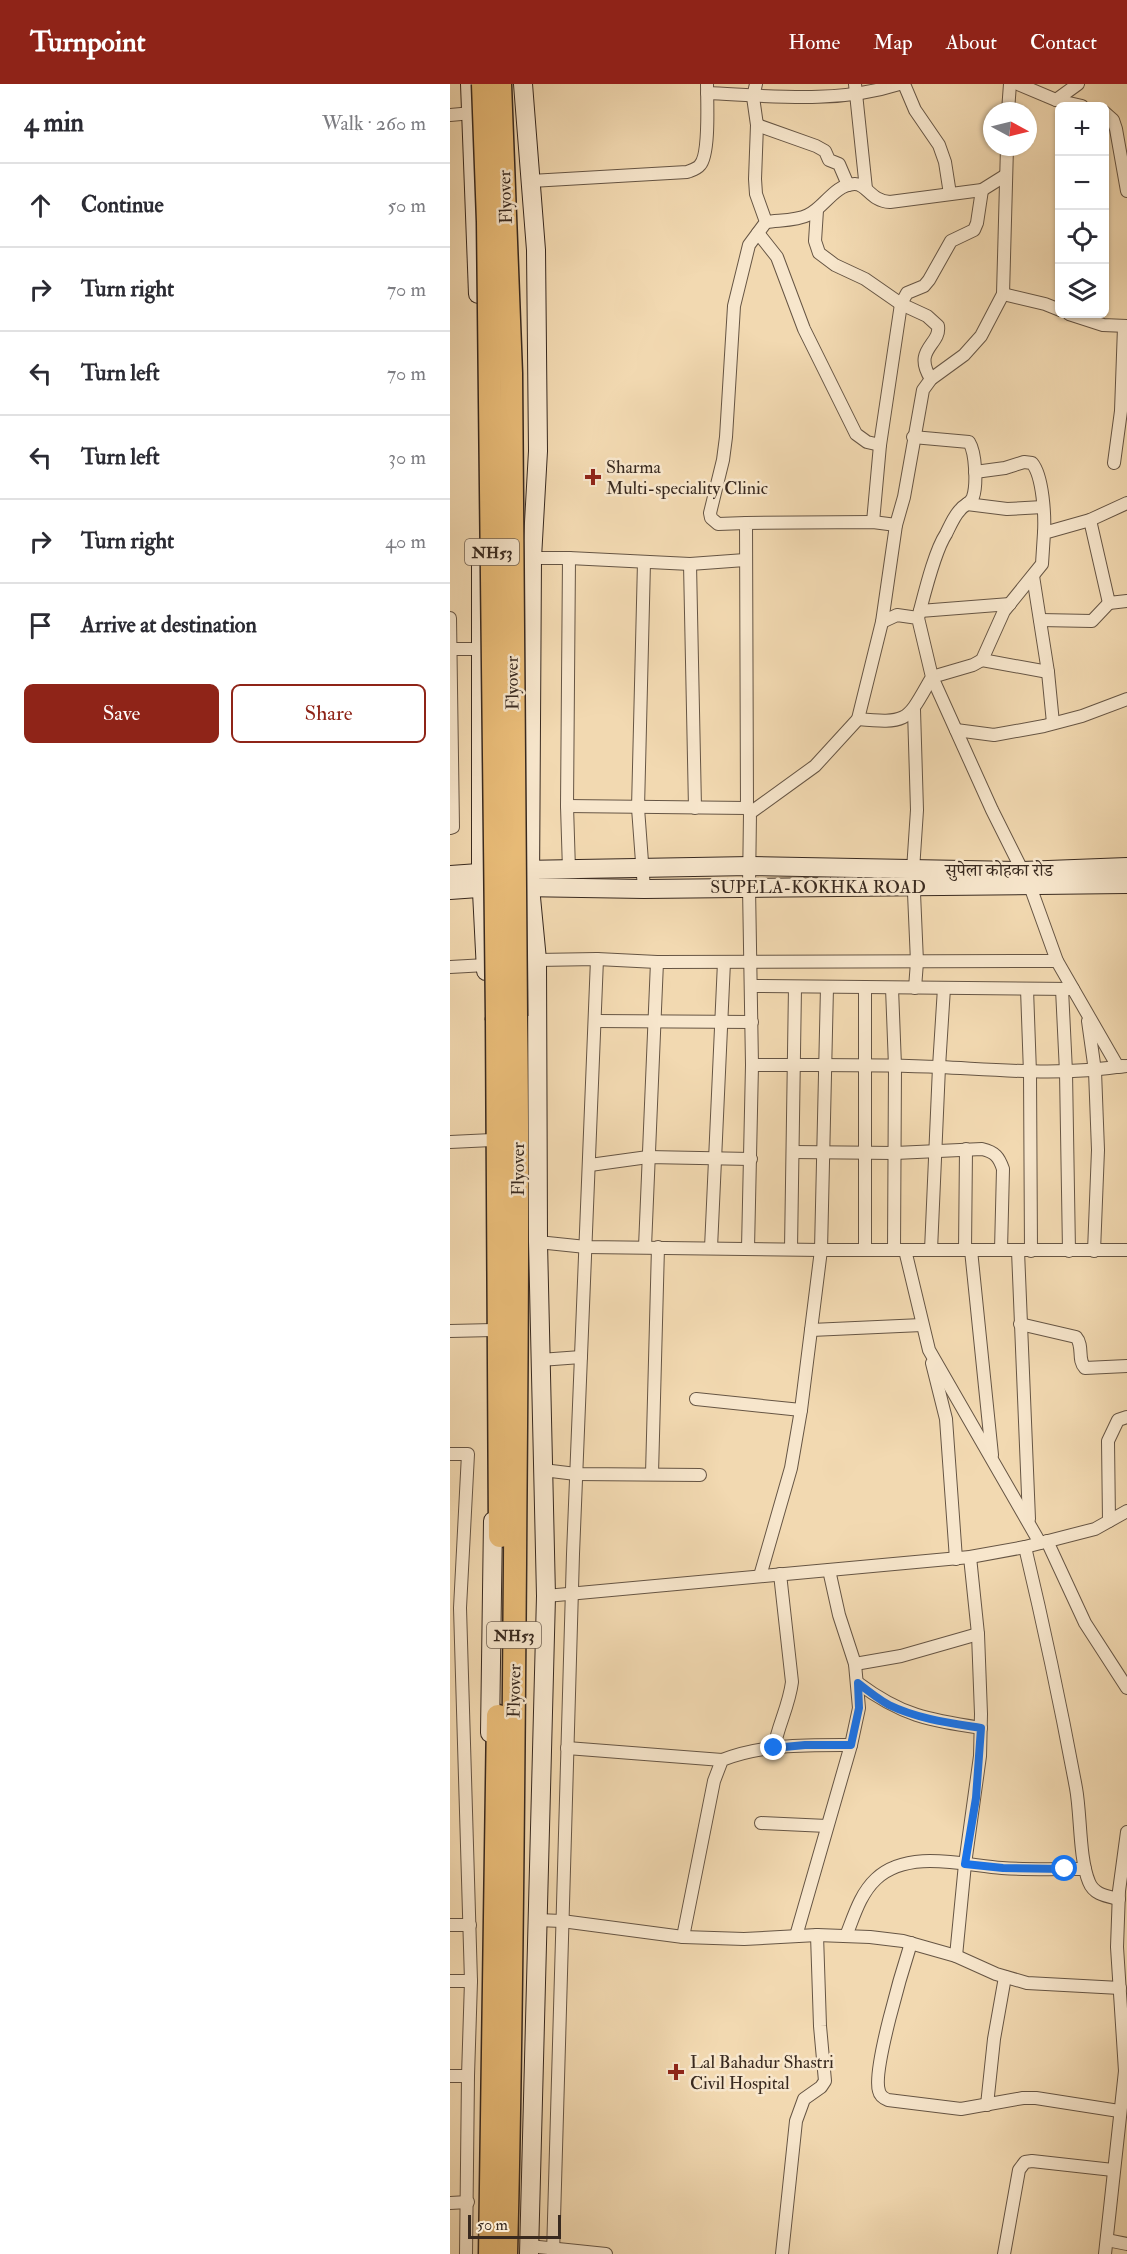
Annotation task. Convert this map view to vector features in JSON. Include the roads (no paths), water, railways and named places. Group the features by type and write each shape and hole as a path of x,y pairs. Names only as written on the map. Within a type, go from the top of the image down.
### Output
{"highway":[{"name":"Flyover","path":"483,84 488,222 499,1134 500,1601 490,2254"},
{"name":"Flyover","path":"500,84 511,373 511,583 518,1129 510,2098 506,2254"}],"street":[{"path":"471,84 480,352 481,879 492,1140 494,1330 482,2254"},
{"path":"523,84 536,250 538,451 532,558 530,887 537,960 538,1242 546,1596 529,2250 606,2254"},
{"path":"531,181 687,172 694,169 700,165 705,152 707,88 855,89 870,93 899,84"},
{"path":"904,84 915,110 939,145 945,162 950,194"},
{"path":"1009,102 1010,84"},
{"path":"1018,84 1065,102"},
{"path":"1056,100 1078,84"},
{"path":"855,89 866,189"},
{"path":"755,90 758,125 756,194 766,222"},
{"path":"450,115 472,113"},
{"path":"1109,116 1116,129 1127,191"},
{"path":"758,125 825,151 829,160 839,164 848,185"},
{"path":"567,806 749,811 815,766 858,719 882,622 896,525 904,497 923,390 931,379 964,355 981,336 1003,294 1007,156"},
{"path":"896,525 873,522 718,524 711,518 710,513 723,460 726,437 734,306 748,245 766,222 801,218 817,210 825,201 848,185 860,184 877,200 890,202 982,190 1006,175"},
{"path":"873,522 880,445 902,304 908,293 924,286 929,280 951,242 974,230 982,190"},
{"path":"817,210 815,241 819,253 835,265 865,279 902,304 927,316 938,326 938,332 927,348 924,364 931,379"},
{"path":"758,233 777,257 804,329 856,434 867,442 880,445"},
{"path":"1003,294 1055,308"},
{"path":"1081,318 1103,325 1125,326 1124,400 1114,464"},
{"path":"752,1065 939,1067 1030,1073 1095,1071 1127,1066 1118,1067 1087,1014 1068,989 1026,879 932,677 919,615 942,541 959,510 973,498 975,472 973,449 969,442 913,437"},
{"path":"858,719 890,722 906,717 914,710 932,677 973,665 982,660 1004,611 1042,564 1043,507 1037,472 1032,463 1024,462 1005,468 975,472"},
{"path":"1044,533 1090,520 1127,503"},
{"path":"967,504 1007,509 1043,507"},
{"path":"1090,520 1109,603"},
{"path":"746,524 751,866 749,887 752,962 748,1248"},
{"path":"532,558 690,564 745,560"},
{"path":"569,558 567,806 569,870"},
{"path":"644,562 638,808 644,889"},
{"path":"690,564 695,808"},
{"path":"1033,576 1048,672 1053,723"},
{"path":"1040,620 1092,621 1109,603 1127,600"},
{"path":"882,622 897,615 919,615 1010,604"},
{"path":"450,618 453,827 450,828"},
{"path":"450,650 481,649"},
{"path":"982,660 1048,672"},
{"path":"956,730 994,735 1053,723 1127,699"},
{"path":"914,710 917,810 914,878 915,988"},
{"path":"450,875 481,879 511,879 530,868 569,870 751,866 914,878"},
{"name":"सुपेला कोहका रोड","path":"1026,879 1127,867"},
{"name":"SUPELA-KOKHKA ROAD","path":"511,879 530,887 644,889 749,887 914,878 1026,879 1127,884"},
{"path":"450,890 481,879"},
{"path":"553,2251 576,1474 597,959"},
{"path":"537,960 1057,962"},
{"path":"645,1247 657,962"},
{"path":"711,1248 724,962"},
{"path":"450,967 486,965"},
{"path":"752,986 1068,989"},
{"path":"791,1249 795,987"},
{"path":"760,1576 791,1468 801,1410 821,1250 827,987"},
{"path":"865,987 865,1249"},
{"path":"892,988 899,1250 929,1350 946,1419 956,1558"},
{"path":"931,1250 944,988"},
{"path":"1027,989 1030,1073 1020,1324 1029,1523"},
{"path":"1068,989 1066,1072 1069,1251"},
{"path":"1087,1014 1095,1071 1098,1149 1094,1251"},
{"path":"596,1021 752,1022"},
{"path":"450,1142 492,1140"},
{"path":"793,1152 895,1153 966,1149 982,1149 992,1152 999,1158 1004,1169 1001,1250"},
{"path":"966,1149 968,1250 992,1459"},
{"path":"590,1165 648,1157 751,1159"},
{"path":"538,1242 586,1247 1127,1250"},
{"path":"652,1474 658,1247"},
{"path":"1020,1324 1076,1337 1080,1343 1082,1364 1085,1368 1127,1366"},
{"path":"811,1330 922,1325"},
{"path":"450,1331 494,1330"},
{"path":"929,1350 1029,1523 1044,1542 1085,1623 1127,1688"},
{"path":"540,1360 581,1357"},
{"path":"696,1399 801,1410"},
{"path":"1109,1521 1108,1441 1118,1420 1127,1417"},
{"path":"450,1454 468,1454 455,1608 471,1981 466,2254"},
{"path":"543,1470 576,1474 700,1475"},
{"path":"546,1596 970,1557 1025,1547 1095,1529 1127,1511"},
{"path":"1025,1547 1059,1690 1077,1793 1085,1869 1093,1890 1100,1895 1119,1899"},
{"path":"956,1956 965,1864 976,1798 981,1728 978,1634 970,1557"},
{"path":"796,1936 851,1745 859,1708 855,1664 839,1616 829,1570"},
{"path":"774,1748 779,1724 790,1700 792,1682 780,1574"},
{"path":"855,1664 901,1656 978,1634"},
{"path":"858,1683 888,1705 903,1711 930,1720 981,1728"},
{"path":"567,1748 722,1760 774,1748 851,1745"},
{"path":"683,1937 714,1781 722,1760"},
{"path":"761,1823 827,1826"},
{"path":"1105,2254 1119,2111 1125,2092 1124,2002 1120,1988 1117,1947 1119,1899 1127,1832"},
{"path":"846,1936 864,1893 877,1878 900,1865 925,1862 1003,1868 1085,1869"},
{"path":"537,1920 562,1921 683,1937 744,1940 818,1935 870,1937 910,1943 956,1956 1005,1977 1028,1983 1120,1988"},
{"path":"450,1924 470,1925"},
{"path":"782,2254 796,2121 804,2099 821,2087 825,2081 820,2026 818,1935"},
{"path":"910,1943 890,2017 878,2075 879,2093 888,2100 961,2109 1023,2098 1036,2098 1119,2111"},
{"path":"987,2105 994,2039 1005,1977"},
{"path":"450,1981 471,1981"},
{"path":"450,2076 468,2076"},
{"path":"1004,2254 1019,2170 1025,2162 1113,2170"},
{"path":"450,2203 468,2202"},
{"path":"1107,2240 1127,2244"}],"place":[{"name":"Sharma Multi-speciality Clinic","path":"593,477"},
{"name":"Lal Bahadur Shastri Civil Hospital","path":"676,2072"}]}
